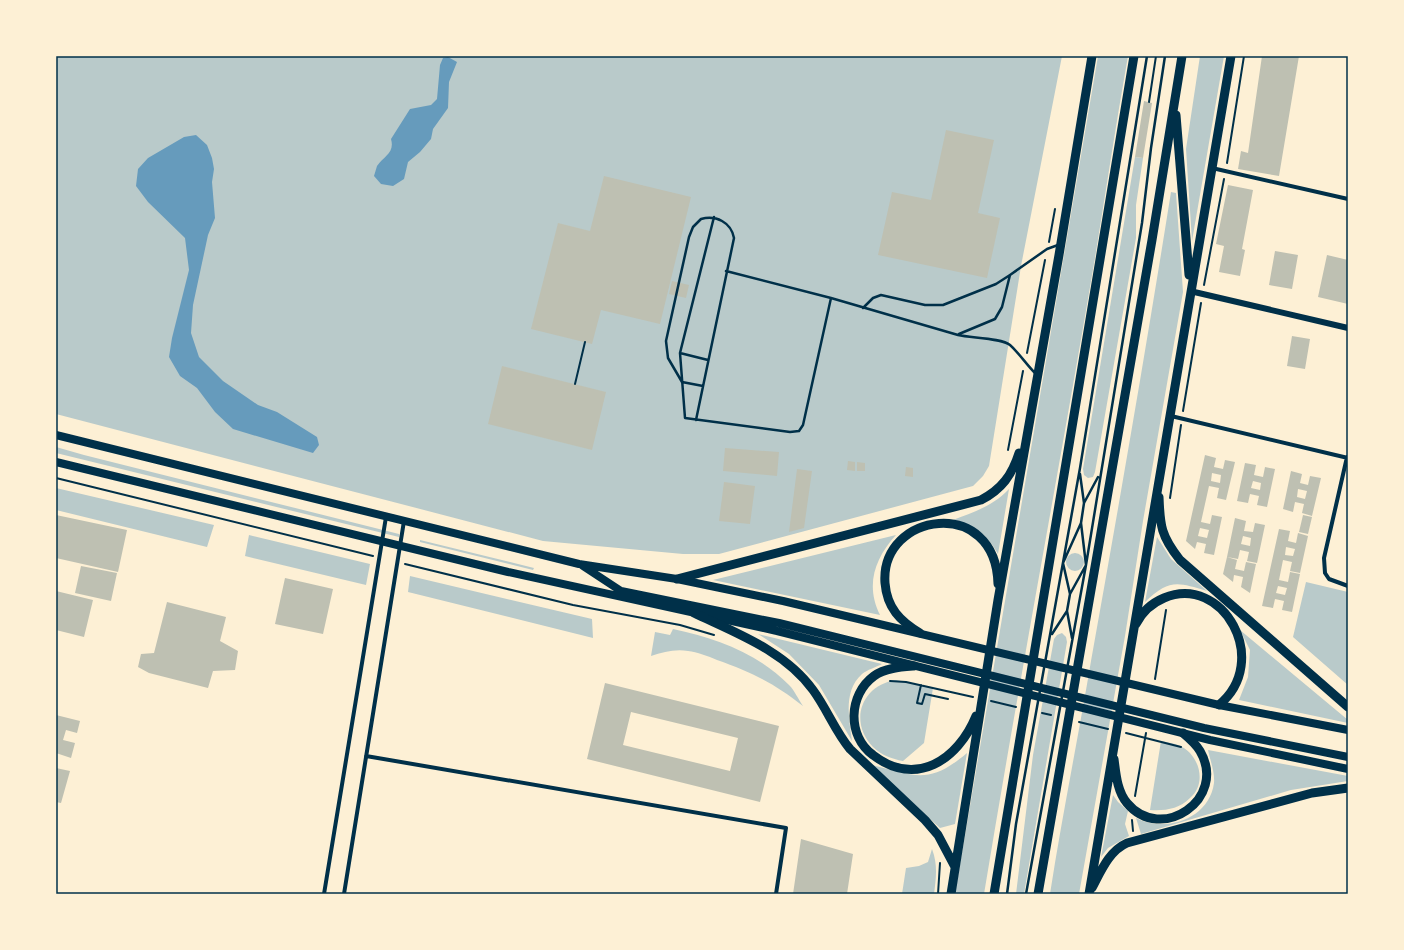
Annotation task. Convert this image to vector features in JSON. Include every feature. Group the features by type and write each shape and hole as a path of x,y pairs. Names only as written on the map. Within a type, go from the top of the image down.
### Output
{"highway":[{"path":"951,894 998,600 1061,243 1092,56"},
{"path":"994,894 1134,56"},
{"path":"1038,894 1182,56"},
{"path":"1089,893 1168,415 1230,56"},
{"path":"1175,97 1178,159 1190,291"},
{"path":"677,579 981,500 995,492 1006,482 1015,466 1028,429"},
{"path":"1158,476 1160,523 1164,537 1180,560 1348,707"},
{"path":"920,633 900,620 894,612 886,590 886,567 897,545 905,537 926,525 950,524 962,526 973,531 982,539 990,551 995,564 998,600"},
{"path":"1133,630 1139,618 1147,608 1169,596 1181,594 1204,598 1228,616 1237,632 1242,649 1240,677 1233,691 1219,705"},
{"path":"694,613 760,645 776,655 800,675 824,706 840,737 850,749 934,831 955,867"},
{"path":"914,666 886,670 875,676 865,684 854,706 853,717 860,740 872,755 890,765 914,769 924,768 936,764 951,755 969,732 983,696"},
{"path":"1112,750 1117,782 1126,802 1133,809 1144,815 1164,818 1177,816 1190,809 1200,798 1205,785 1204,759 1195,744 1183,733"},
{"path":"1089,893 1115,850 1135,840 1312,793 1348,788"}],"main road":[{"path":"56,435 579,564 677,579 784,601 1219,705 1348,730"},
{"path":"56,462 508,572 694,613 778,627 914,666 1183,733 1348,769"},
{"path":"579,564 621,591 1204,728 1348,757"}],"street":[{"path":"1211,168 1348,199"},
{"path":"1190,291 1348,328"},
{"path":"1168,415 1347,457 1324,558 1325,573 1333,582 1348,586"},
{"path":"324,894 386,517"},
{"path":"344,894 404,521"},
{"path":"366,756 786,828 776,894"}],"lane":[{"path":"1007,894 1016,824 1080,468 1147,56"},
{"path":"1026,894 1086,565 1142,223 1165,56"},
{"path":"714,217 680,353 684,418 790,432 799,431 803,425 831,298"},
{"path":"696,420 734,238 732,230 721,220 714,217 701,219 693,227 689,237 666,341 668,358 682,382 703,386"},
{"path":"863,308 873,298 881,295 925,305 944,305 996,284 1047,249 1061,243"},
{"path":"726,271 831,298 958,335 974,338 995,339 1008,344 1037,374"},
{"path":"958,335 995,319 1002,307 1010,275"},
{"path":"680,353 708,360"},
{"path":"1072,642 1067,611 1070,594 1086,565 1081,523 1084,503 1080,468"},
{"path":"1084,503 1101,471"},
{"path":"1070,594 1062,563 1081,523"},
{"path":"1050,638 1067,611"}],"path":[{"path":"1149,102 1156,56"},
{"path":"1170,504 1182,419 1244,56"},
{"path":"1008,451 1056,202"},
{"path":"575,384 585,342"},
{"path":"56,478 365,554"},
{"path":"411,565 573,605 680,625 715,635"},
{"path":"885,682 896,680 906,682"},
{"path":"921,685 917,703 922,704 925,694 948,699"},
{"path":"1179,745 1186,749"},
{"path":"1133,809 1131,822 1135,840"},
{"path":"938,894 940,861"}],"shaded area":[{"path":"56,56 1062,56 1021,266 989,466 983,476 973,486 719,554 683,554 543,541 56,414"},
{"path":"1098,56 1128,56 1095,258 984,894 955,894"},
{"path":"1200,56 1224,56 1192,241 1186,149"},
{"path":"1135,157 1143,158 1136,205 1136,238 1095,472 1093,477 1088,478 1084,475 1083,469"},
{"path":"1171,192 1176,193 1183,292 1143,521 1125,636 1079,894 1050,894 1132,427"},
{"path":"56,447 399,534 399,537 56,453"},
{"path":"56,488 214,525 207,547 56,510"},
{"path":"1009,489 998,554 994,547 979,531 961,522 953,520 990,504"},
{"path":"249,535 370,564 366,585 245,556"},
{"path":"896,535 883,553 874,572 873,593 880,615 713,580"},
{"path":"1157,537 1171,559 1207,591 1181,584 1174,584 1161,589 1145,602"},
{"path":"420,540 534,568 533,570 420,542"},
{"path":"1075,553 1081,556 1084,562 1081,568 1075,571 1069,568 1066,562 1069,556"},
{"path":"410,576 592,619 593,638 408,592"},
{"path":"1306,582 1348,592 1348,685 1293,637"},
{"path":"673,629 720,642 735,648 764,664 789,685 803,706 762,679 702,654 678,650 651,656 655,632 670,635"},
{"path":"1240,630 1348,720 1348,723 1239,700 1248,677 1250,650"},
{"path":"1062,633 1066,637 1067,642 1024,894 1016,894 1033,755 1054,639 1057,635"},
{"path":"758,634 882,664 862,674 852,689 849,715 852,741 819,685 789,654"},
{"path":"896,680 933,688 924,743 903,761 887,756 873,747 865,737 861,726 860,716 862,706 867,697 875,689 884,683"},
{"path":"1161,741 1178,745 1191,755 1196,761 1199,769 1199,785 1196,792 1181,805 1166,810 1150,810"},
{"path":"1208,750 1348,776 1348,781 1291,790 1141,834 1136,818 1159,824 1172,823 1184,820 1195,814 1204,806 1210,796 1214,783 1213,770"},
{"path":"967,753 955,824 940,828 872,765 911,774 932,774 954,763"},
{"path":"1113,795 1128,811 1125,824 1129,836 1108,848 1101,857"},
{"path":"932,849 936,866 934,894 902,894 906,868 919,866 928,862"}],"water":[{"path":"448,57 457,62 449,82 448,108 433,129 431,139 420,152 408,162 404,179 393,186 381,184 374,176 377,166 390,151 392,144 391,139 410,109 431,105 437,99 440,65 443,58"},
{"path":"196,135 207,145 212,158 214,169 212,182 215,218 208,235 193,305 191,333 199,357 223,381 258,405 277,412 317,437 319,445 313,453 233,429 215,412 197,388 180,376 169,357 172,338 189,270 185,238 148,202 136,186 138,169 148,158 184,137"}],"building":[{"path":"1262,56 1299,56 1279,176 1238,169 1241,151 1248,153"},
{"path":"1144,101 1152,103 1143,158 1135,157"},
{"path":"946,130 994,140 978,213 1000,218 987,278 878,255 892,192 931,200"},
{"path":"604,176 691,197 660,324 601,310 592,344 531,329 558,223 590,231"},
{"path":"1228,185 1253,190 1242,249 1245,250 1240,276 1219,272 1224,246 1216,244"},
{"path":"1275,251 1298,255 1292,289 1269,285"},
{"path":"1327,255 1348,260 1348,304 1318,297"},
{"path":"672,281 689,285 686,298 669,294"},
{"path":"1292,336 1310,339 1305,369 1287,366"},
{"path":"502,366 606,392 592,450 488,424"},
{"path":"725,448 779,452 777,476 723,471"},
{"path":"1205,455 1216,458 1214,467 1223,469 1225,460 1235,462 1226,500 1217,498 1219,488 1209,486 1201,522 1210,524 1212,515 1222,517 1214,555 1204,553 1206,544 1197,542 1195,549 1186,541","holes":["1212,473 1221,475 1220,483 1211,481","1200,528 1209,530 1207,538 1198,536"]},
{"path":"848,461 855,462 855,471 847,470"},
{"path":"857,462 865,463 865,471 857,471"},
{"path":"1245,463 1256,465 1254,475 1263,477 1265,467 1275,469 1267,507 1257,505 1259,496 1250,494 1248,503 1237,501","holes":["1253,481 1261,483 1260,490 1251,488"]},
{"path":"906,467 913,468 913,477 905,476"},
{"path":"797,469 812,471 804,528 789,532"},
{"path":"1291,471 1302,474 1300,483 1308,485 1310,476 1321,478 1312,516 1302,513 1304,504 1295,502 1293,512 1283,509","holes":["1298,489 1307,491 1305,499 1297,497"]},
{"path":"724,482 755,486 750,524 719,521"},
{"path":"56,515 127,530 118,572 56,558"},
{"path":"1303,515 1312,517 1308,534 1299,532"},
{"path":"1235,518 1246,521 1244,531 1253,532 1255,523 1265,525 1257,563 1247,561 1249,552 1240,550 1238,559 1227,557","holes":["1243,536 1251,538 1250,546 1241,544"]},
{"path":"1279,529 1290,531 1288,541 1296,543 1298,533 1308,536 1300,573 1290,571 1292,562 1283,560 1279,580 1288,582 1290,572 1300,574 1292,612 1282,610 1284,601 1275,599 1273,608 1262,606","holes":["1286,547 1295,549 1293,556 1285,555","1278,586 1287,588 1285,595 1276,593"]},
{"path":"1227,557 1237,560 1235,569 1244,571 1246,562 1256,564 1250,593 1241,587 1243,577 1234,575 1233,582 1223,574"},
{"path":"81,566 117,573 111,601 75,593"},
{"path":"285,578 333,589 323,634 275,624"},
{"path":"56,591 93,600 84,637 56,630"},
{"path":"167,602 226,617 220,641 238,651 235,670 213,671 208,688 149,673 138,667 141,654 154,653"},
{"path":"605,683 779,726 760,802 587,759","holes":["631,712 738,738 730,771 623,745"]},
{"path":"56,715 80,721 77,733 66,730 63,740 75,743 71,758 56,753"},
{"path":"56,768 70,771 61,803 56,802"},
{"path":"801,839 853,854 847,894 793,894"}]}
